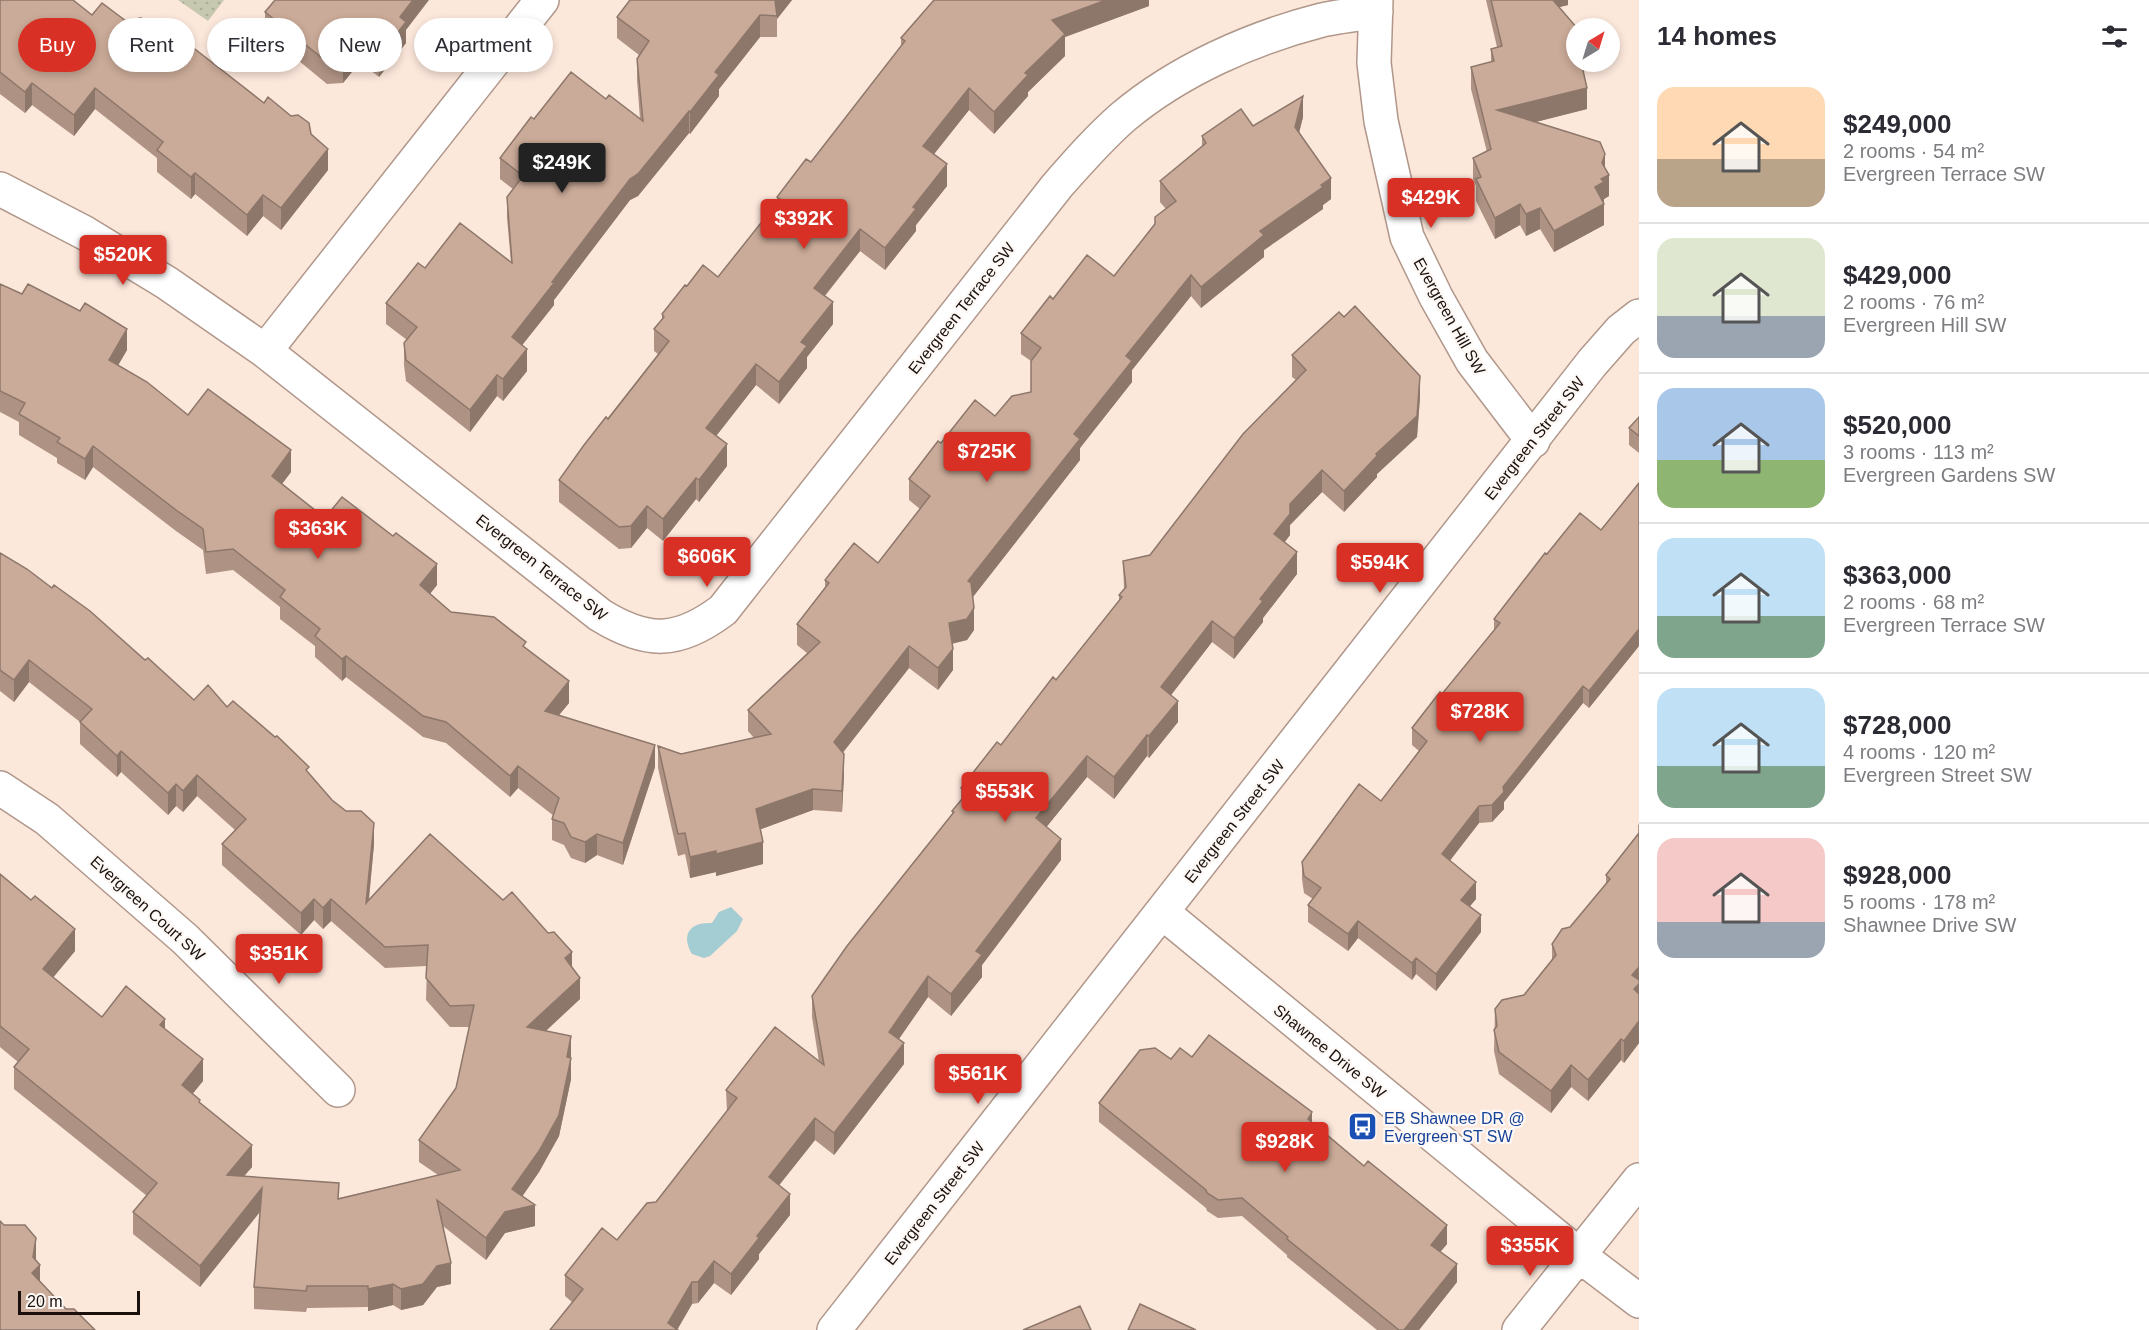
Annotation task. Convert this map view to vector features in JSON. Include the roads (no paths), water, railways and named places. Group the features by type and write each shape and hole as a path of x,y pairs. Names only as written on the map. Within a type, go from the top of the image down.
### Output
{"street":[{"path":"265,351 542,0"},
{"name":"Evergreen Terrace SW","path":"0,189 85,233 167,283 265,351 600,615 617,626 640,634 675,636 692,629 723,610 1057,186 1103,135 1125,116 1204,64 1266,38 1376,6"},
{"name":"Evergreen Hill SW","path":"1376,6 1374,63 1381,121 1407,237 1436,297 1472,361 1533,441"},
{"name":"Evergreen Street SW","path":"834,1330 1592,363 1621,330 1639,316"},
{"name":"Evergreen Court SW","path":"0,788 47,819 185,939 338,1090"},
{"name":"Shawnee Drive SW","path":"1162,912 1580,1256 1639,1301"},
{"path":"1519,1330 1639,1180"}],"water":[{"path":"731,907 743,919 737,931 710,956 704,958 692,954 687,941 689,931 698,925 712,923 719,912"}],"place":[{"name":"EB Shawnee DR @ Evergreen ST SW","path":"1363,1127"}]}
